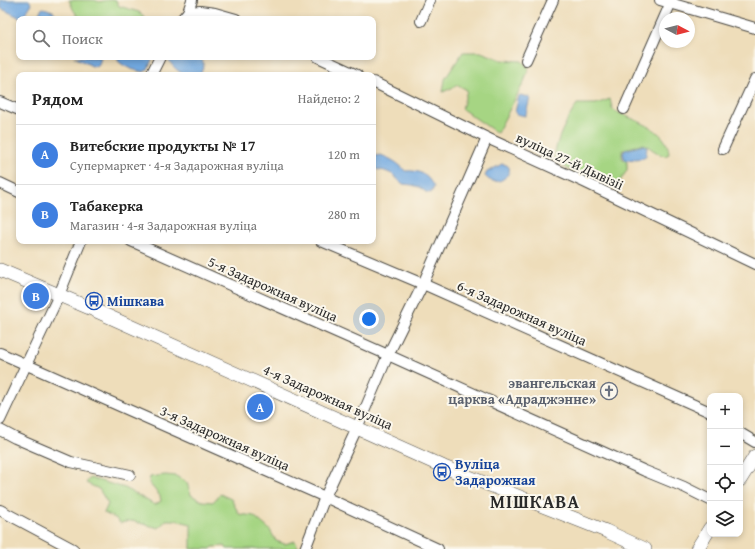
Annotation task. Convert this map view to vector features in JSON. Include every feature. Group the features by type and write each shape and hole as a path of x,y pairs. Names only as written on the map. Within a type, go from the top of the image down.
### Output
{"main road":[{"name":"4-я Задарожная вуліца","path":"0,270 99,312 444,467 606,531 645,549"},
{"path":"743,475 755,456"},
{"path":"697,549 707,533"}],"street":[{"path":"185,16 192,0"},
{"path":"421,21 430,0"},
{"path":"526,60 553,0"},
{"path":"660,0 672,2 755,28"},
{"path":"624,109 672,2"},
{"path":"185,16 200,10 226,16"},
{"path":"152,72 158,60"},
{"path":"324,60 350,72"},
{"path":"723,149 755,78"},
{"name":"вуліца 27-й Дывізіі","path":"376,83 486,138 584,182 755,264"},
{"path":"0,102 16,109"},
{"path":"305,549 325,497 357,428 388,355 423,284 486,138"},
{"path":"0,183 16,191"},
{"path":"0,420 59,295 80,244"},
{"name":"5-я Задарожная вуліца","path":"138,244 707,498"},
{"name":"6-я Задарожная вуліца","path":"328,244 423,284 707,411"},
{"name":"3-я Задарожная вуліца","path":"0,353 325,497 438,549"},
{"path":"0,430 71,462 130,475"},
{"path":"743,436 755,442"},
{"path":"0,510 73,549"}],"green space":[{"path":"69,0 95,0 100,2 116,0 119,6 139,12 144,16 78,16 74,11"},
{"path":"463,52 481,52 502,60 522,61 529,68 524,82 497,133 462,109 467,90 458,85 443,92 445,79"},
{"path":"610,99 612,108 615,111 649,126 663,138 667,145 669,154 665,156 662,155 644,144 624,149 622,152 622,158 627,162 627,170 617,186 613,187 568,169 554,160 559,137 577,104 596,104"},
{"path":"165,475 176,476 187,483 191,495 202,501 213,502 220,494 231,499 239,514 254,516 270,530 276,541 285,544 295,541 299,549 227,549 225,546 213,547 211,549 191,549 191,524 175,520 166,520 159,528 132,521 120,523 115,518 104,513 108,504 99,489 86,483 90,478 125,488 155,505 161,501 160,496 149,483 150,477"}],"water":[{"path":"0,0 29,0 31,5 24,16 17,16 0,8"},
{"path":"44,8 53,11 56,14 55,16 38,16 41,9"},
{"path":"80,60 100,60 97,67"},
{"path":"152,60 148,69 144,72 133,69 118,61"},
{"path":"169,60 202,60 204,65 201,72 180,72"},
{"path":"520,95 530,98 525,116 516,114 515,112"},
{"path":"644,145 647,147 644,158 626,160 624,158 623,153 625,150"},
{"path":"381,155 388,158 405,171 415,171 426,176 434,187 431,193 426,192 419,187 403,184 392,174 376,169 376,156"},
{"path":"502,164 507,166 509,173 502,180 491,180 485,176 487,172"}],"place":[{"name":"Табакерка","path":"36,296"},
{"name":"Мішкава","path":"94,301"},
{"name":"эвангельская царква «Адраджэнне»","path":"609,391"},
{"name":"Витебские продукты № 17","path":"260,407"},
{"name":"Вуліца Задарожная","path":"442,472"}],"district":[{"name":"МІШКАВА","path":"535,502"}]}
